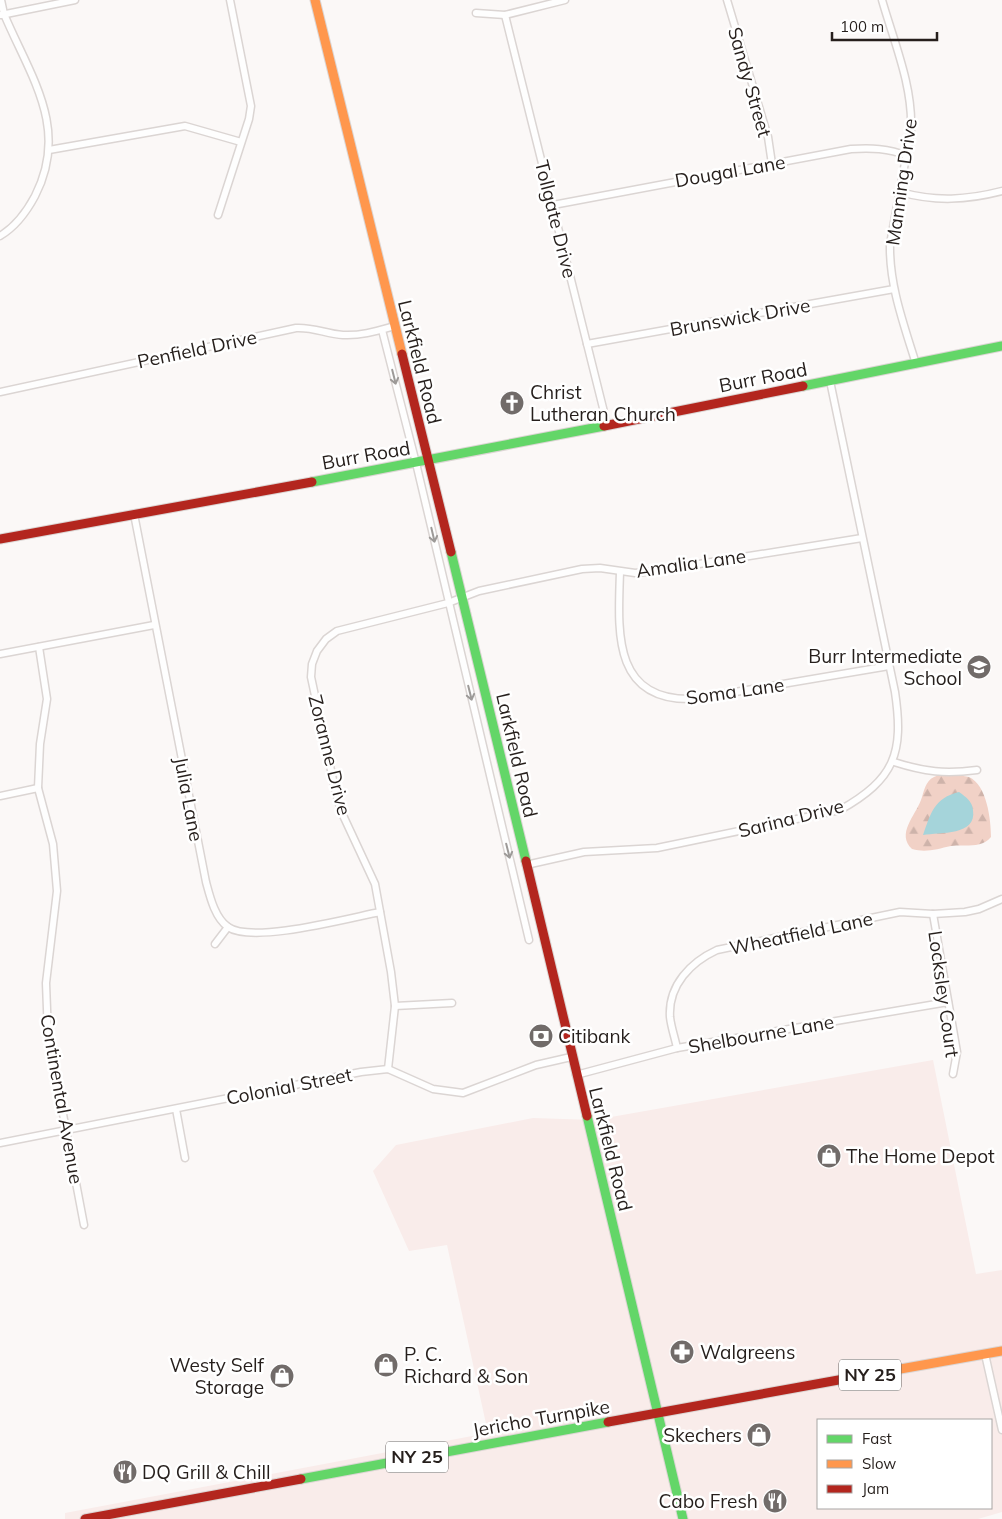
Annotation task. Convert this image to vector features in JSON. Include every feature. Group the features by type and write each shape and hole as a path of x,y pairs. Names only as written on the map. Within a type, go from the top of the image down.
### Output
{"main road":[{"name":"Larkfield Road","path":"315,0 462,598 683,1519"},
{"name":"Burr Road","path":"0,539 416,463 1002,346"},
{"name":"Jericho Turnpike","path":"85,1519 538,1434 1002,1351"}],"street":[{"path":"0,236 20,219 32,200 45,172 49,150 45,105 2,15 1,0"},
{"path":"2,15 75,0"},
{"path":"218,214 250,118 250,93 230,0"},
{"path":"476,13 505,15 565,0"},
{"name":"Sandy Street","path":"727,0 768,137 772,164"},
{"name":"Manning Drive","path":"882,0 903,70 912,113 907,156 890,244 890,263 894,289 916,364"},
{"name":"Tollgate Drive","path":"505,15 607,424"},
{"path":"49,150 185,126 241,142"},
{"name":"Dougal Lane","path":"553,205 860,149 877,148 907,156"},
{"path":"900,192 942,200 962,200 1002,191"},
{"name":"Brunswick Drive","path":"587,344 894,289"},
{"name":"Penfield Drive","path":"0,392 296,328 311,327 350,335 395,326"},
{"name":"Larkfield Road","path":"382,330 416,463 530,940"},
{"name":"Sarina Drive","path":"526,865 584,852 657,848 840,810 862,798 880,782 894,762 899,718 830,381"},
{"name":"Julia Lane","path":"134,514 154,625 206,882 212,901 228,927"},
{"name":"Amalia Lane","path":"462,598 478,591 582,569 600,568 620,572 655,571 862,538"},
{"name":"Soma Lane","path":"620,572 619,637 632,671 642,685 655,694 673,700 694,699 889,666"},
{"name":"Zoranne Drive","path":"388,1070 395,1006 375,884 341,810 313,693 312,664 326,639 337,631 462,598"},
{"path":"0,654 154,625"},
{"name":"Continental Avenue","path":"39,647 47,699 40,744 38,788 53,844 57,891 46,983 46,1010 48,1035 84,1225"},
{"path":"894,762 922,771 942,773 977,770"},
{"path":"0,796 38,788"},
{"name":"Wheatfield Lane","path":"677,1048 670,1018 670,1002 681,979 689,968 703,956 717,950 900,912 933,914 979,909 1002,899"},
{"path":"215,944 228,927 254,934 283,931 380,912"},
{"name":"Locksley Court","path":"933,914 957,1052 953,1074"},
{"name":"Shelbourne Lane","path":"576,1075 677,1048 948,1002"},
{"path":"395,1006 452,1003"},
{"name":"Colonial Street","path":"0,1143 361,1072 388,1070 433,1089 463,1093 536,1065 571,1057"},
{"path":"176,1109 185,1158"},
{"path":"985,1354 1002,1430"}],"shaded area":[{"path":"933,1060 976,1274 1002,1270 1002,1512 978,1519 65,1519 65,1513 488,1433 447,1245 409,1251 373,1171 396,1145 533,1118 594,1120"}],"green space":[{"path":"957,775 969,777 980,787 989,813 991,837 978,845 951,846 927,851 912,849 906,837 906,831 927,784 936,776"}],"water":[{"path":"959,792 968,800 973,810 973,818 969,824 963,829 956,831 923,835 931,813 939,802"}],"traffic: fast":[{"path":"803,386 1002,346"},
{"path":"312,482 604,426"},
{"path":"451,552 526,861"},
{"path":"587,1116 683,1519"},
{"path":"301,1479 608,1422"}],"traffic: slow":[{"path":"315,0 402,354"},
{"path":"844,1379 1002,1351"}],"traffic: jam":[{"path":"402,354 451,552"},
{"path":"604,426 803,386"},
{"path":"0,539 312,482"},
{"path":"526,861 587,1116"},
{"path":"608,1422 844,1379"},
{"path":"85,1519 301,1479"}],"place":[{"name":"Christ Lutheran Church","path":"512,403"},
{"name":"Burr Intermediate School","path":"979,667"},
{"name":"Citibank","path":"541,1036"},
{"name":"The Home Depot","path":"829,1156"},
{"name":"Walgreens","path":"682,1352"},
{"name":"P. C. Richard & Son","path":"386,1365"},
{"name":"Westy Self Storage","path":"282,1376"},
{"name":"Skechers","path":"759,1435"},
{"name":"DQ Grill & Chill","path":"125,1472"},
{"name":"Cabo Fresh","path":"775,1501"}]}
